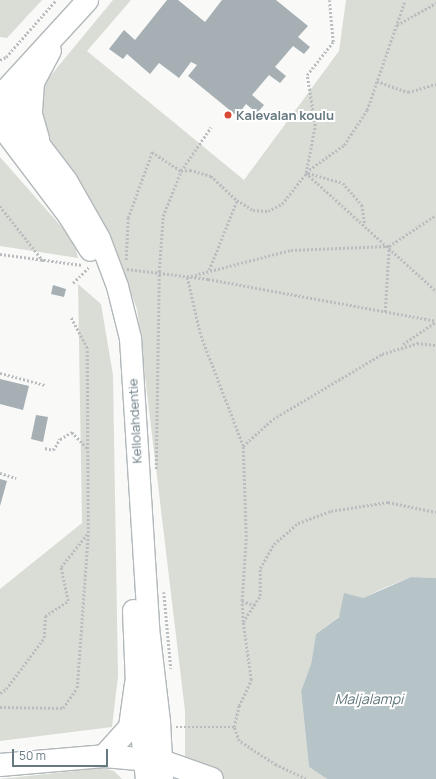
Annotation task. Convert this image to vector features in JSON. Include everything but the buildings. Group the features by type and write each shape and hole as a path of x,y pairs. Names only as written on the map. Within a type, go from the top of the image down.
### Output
{"highway":[{"path":"104,756 130,727 136,684"},
{"path":"0,765 104,756 153,770 212,779"}],"main road":[{"path":"2,110 55,36 87,0"},
{"path":"2,110 33,82 49,54 55,36"},
{"path":"33,82 31,114 40,146"},
{"name":"Kellolahdentie","path":"2,110 40,146 66,180 99,238 117,286 130,338 149,636 153,770"},
{"name":"Kellolahdentie","path":"2,110 88,246 111,304 121,366 130,503 136,684 153,770"}],"path":[{"path":"0,60 6,57 56,0"},
{"path":"306,173 315,126 307,75 333,42 329,0"},
{"path":"405,0 367,110 344,145 306,173 282,204 268,211 253,210 237,200 211,176 190,170 181,171 152,152 128,218 125,269 208,279 436,321"},
{"path":"396,25 436,3"},
{"path":"377,81 408,92 436,84"},
{"path":"156,475 159,272 162,216 181,171 211,127"},
{"path":"306,173 365,224 436,291"},
{"path":"306,173 342,183 362,205 365,224"},
{"path":"209,271 237,200"},
{"path":"0,206 45,262"},
{"path":"187,277 291,250 389,246 436,215"},
{"path":"385,312 389,246"},
{"path":"0,254 45,262 90,266 73,283"},
{"path":"187,277 200,334 243,446 246,537 242,601 251,680 239,706 234,727 239,741 276,765 306,779"},
{"path":"0,707 63,708 77,688 88,533 87,348 70,316"},
{"path":"401,346 436,321"},
{"path":"243,446 273,419 382,354 401,346 417,342 436,345"},
{"path":"0,373 45,385"},
{"path":"44,448 53,450 60,439 72,432 88,448"},
{"path":"0,473 16,478"},
{"path":"244,622 260,596 260,568 274,544 298,523 331,511 388,502 436,512"},
{"path":"0,693 6,689 44,638 45,616 68,601 61,567 88,533"},
{"path":"164,585 171,672"},
{"path":"242,601 254,605"},
{"path":"176,720 176,735"},
{"path":"176,727 234,727"}],"shaded area":[{"path":"0,0 42,0 7,38 0,37"},
{"path":"113,0 131,0 87,51 244,180 339,51 346,0 436,0 436,578 411,577 386,587 363,598 316,634 311,664 301,691 309,767 327,779 185,779 185,711 137,309 113,246 36,124 37,92"},
{"path":"0,157 74,241 78,258 0,246"},
{"path":"78,284 101,304 113,375 118,676 112,727 0,741 0,589 82,523"},
{"path":"102,768 114,771 122,779 0,779"}],"water":[{"name":"Maljalampi","path":"411,577 436,578 436,779 327,779 309,767 301,691 311,664 316,634 339,617 344,593 363,598"}],"place":[{"name":"Kalevalan koulu","path":"228,115"}]}
